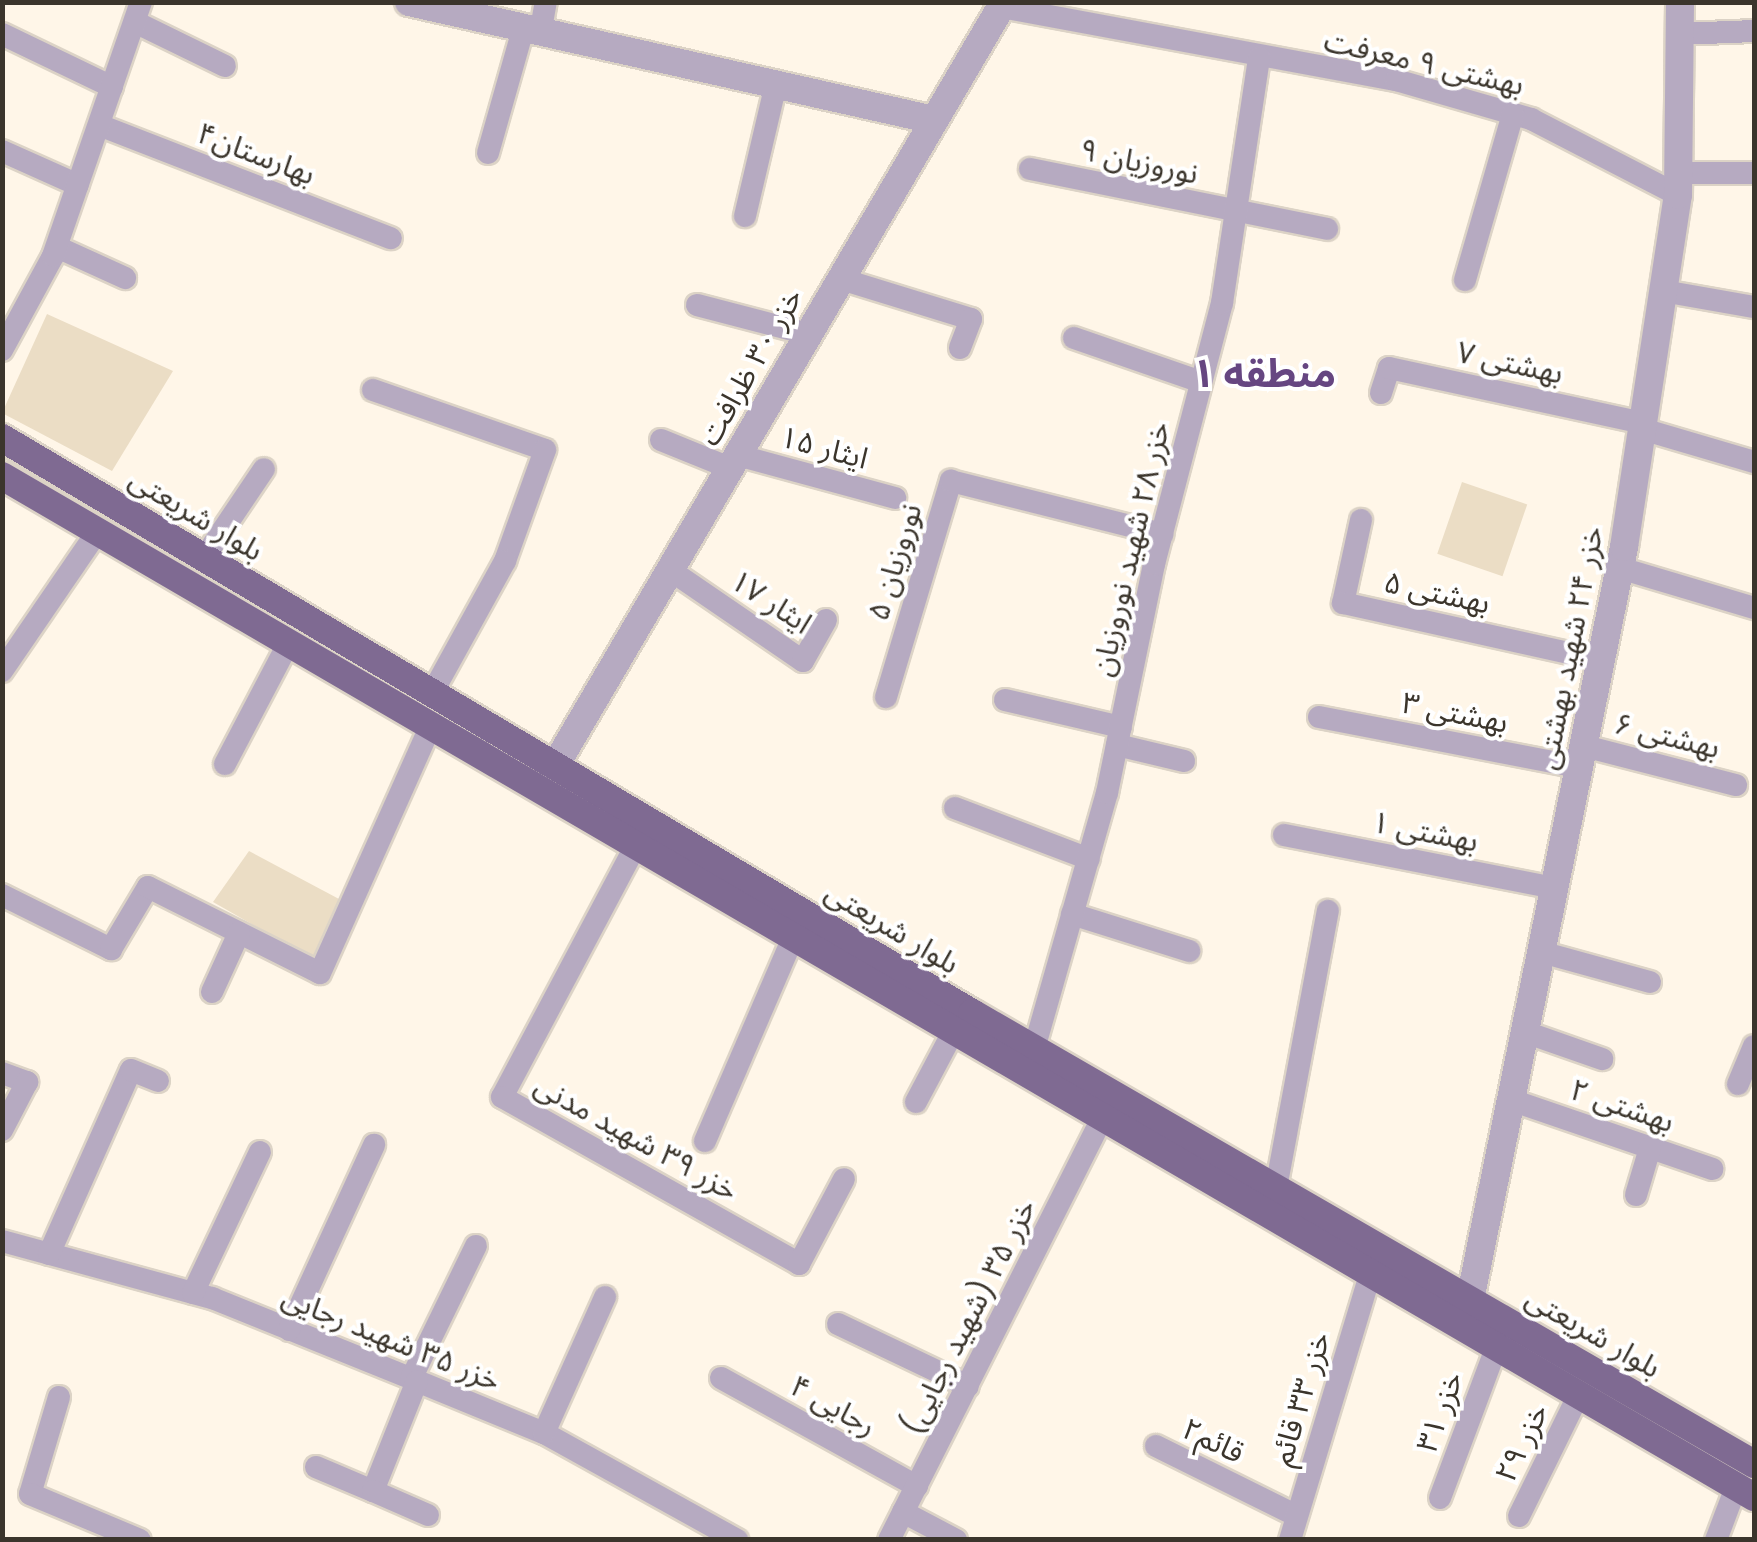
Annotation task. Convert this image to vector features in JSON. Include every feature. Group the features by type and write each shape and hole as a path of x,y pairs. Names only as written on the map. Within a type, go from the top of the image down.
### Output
{"main road":[{"name":"بلوار شریعتی","path":"2,438 1034,1048 1754,1464"},
{"name":"بلوار شریعتی","path":"3,478 952,1034 1745,1492"},
{"path":"336,672 352,646"}],"street":[{"path":"409,2 537,19 776,84 934,120"},
{"name":"خزر ۲۴ شهید بهشتی","path":"1470,1300 1620,568 1643,426 1678,184 1680,2"},
{"name":"بهشتی ۹ معرفت","path":"1003,5 1259,58 1396,80 1513,114 1678,184"},
{"name":"خزر ۳۰ ظرافت","path":"555,766 1003,5"},
{"path":"2,350 57,246 138,12 225,66"},
{"path":"488,152 537,19"},
{"path":"1680,34 1754,32"},
{"path":"2,34 112,87"},
{"name":"خزر ۲۸ شهید نوروزیان","path":"1034,1048 1119,736 1162,534 1201,382 1235,214 1259,58"},
{"path":"744,216 776,84"},
{"path":"1465,280 1513,114"},
{"name":"بهارستان۴","path":"99,125 390,238"},
{"path":"2,151 78,185"},
{"name":"نوروزیان ۹","path":"1030,169 1235,214 1327,229"},
{"path":"1678,184 1754,173"},
{"path":"57,246 125,278"},
{"path":"841,278 971,319 960,348"},
{"path":"1663,291 1754,307"},
{"path":"697,306 808,334"},
{"path":"1074,338 1201,382"},
{"name":"بهشتی ۷","path":"1381,392 1389,368 1643,426"},
{"path":"374,390 545,450 504,561 432,692"},
{"path":"1643,426 1754,462"},
{"name":"ایثار ۱۵","path":"661,440 733,462 895,498"},
{"path":"204,558 264,469"},
{"name":"نوروزیان ۵","path":"886,697 951,481 1162,534"},
{"name":"بهشتی ۵","path":"1361,520 1344,604 1601,660"},
{"path":"2,671 97,532"},
{"path":"1620,568 1754,608"},
{"name":"ایثار ۱۷","path":"670,570 802,662 826,620"},
{"path":"225,764 288,644"},
{"path":"1005,700 1184,761"},
{"name":"بهشتی ۳","path":"1319,717 1581,757"},
{"path":"2,895 111,950 148,887 320,973 430,727"},
{"name":"بهشتی ۶","path":"1581,757 1736,785"},
{"path":"955,808 1088,859"},
{"name":"بهشتی ۱","path":"1284,836 1554,888"},
{"name":"خزر ۳۹ شهید مدنی","path":"634,847 502,1097 799,1264 844,1179"},
{"path":"1276,1188 1328,910"},
{"path":"1072,914 1189,951"},
{"path":"212,992 240,933"},
{"path":"705,1141 792,940"},
{"path":"1541,952 1650,982"},
{"path":"1525,1032 1602,1058"},
{"path":"916,1102 952,1034"},
{"path":"1738,1084 1754,1046"},
{"path":"50,1254 131,1070 158,1081"},
{"path":"2,1072 27,1082 2,1130"},
{"name":"بهشتی ۲","path":"1511,1100 1713,1169"},
{"name":"خزر ۳۵ (شهید رجایی)","path":"889,1540 1101,1120"},
{"path":"290,1330 374,1145"},
{"path":"1636,1194 1650,1148"},
{"path":"193,1294 260,1152"},
{"name":"خزر ۳۵ شهید رجایی","path":"2,1242 193,1294 414,1380 544,1433 737,1540"},
{"path":"373,1491 414,1380 476,1246"},
{"name":"خزر ۳۳ قائم","path":"1290,1540 1370,1275"},
{"path":"544,1433 605,1297"},
{"path":"838,1324 968,1386"},
{"name":"خزر ۳۱","path":"1440,1498 1496,1348"},
{"name":"رجایی ۴","path":"720,1378 917,1486"},
{"name":"خزر ۲۹","path":"1520,1516 1578,1396"},
{"path":"59,1397 30,1494 140,1540"},
{"name":"قائم۲","path":"1156,1446 1297,1516"},
{"path":"316,1467 428,1515"},
{"path":"1716,1540 1745,1492"},
{"path":"904,1512 956,1540"}],"building":[{"path":"47,314 173,371 112,471 2,413"},
{"path":"1462,482 1527,504 1502,576 1437,554"},
{"path":"249,851 339,899 313,959 213,902"}],"district":[{"name":"منطقه ۱","path":"1264,373"}]}
